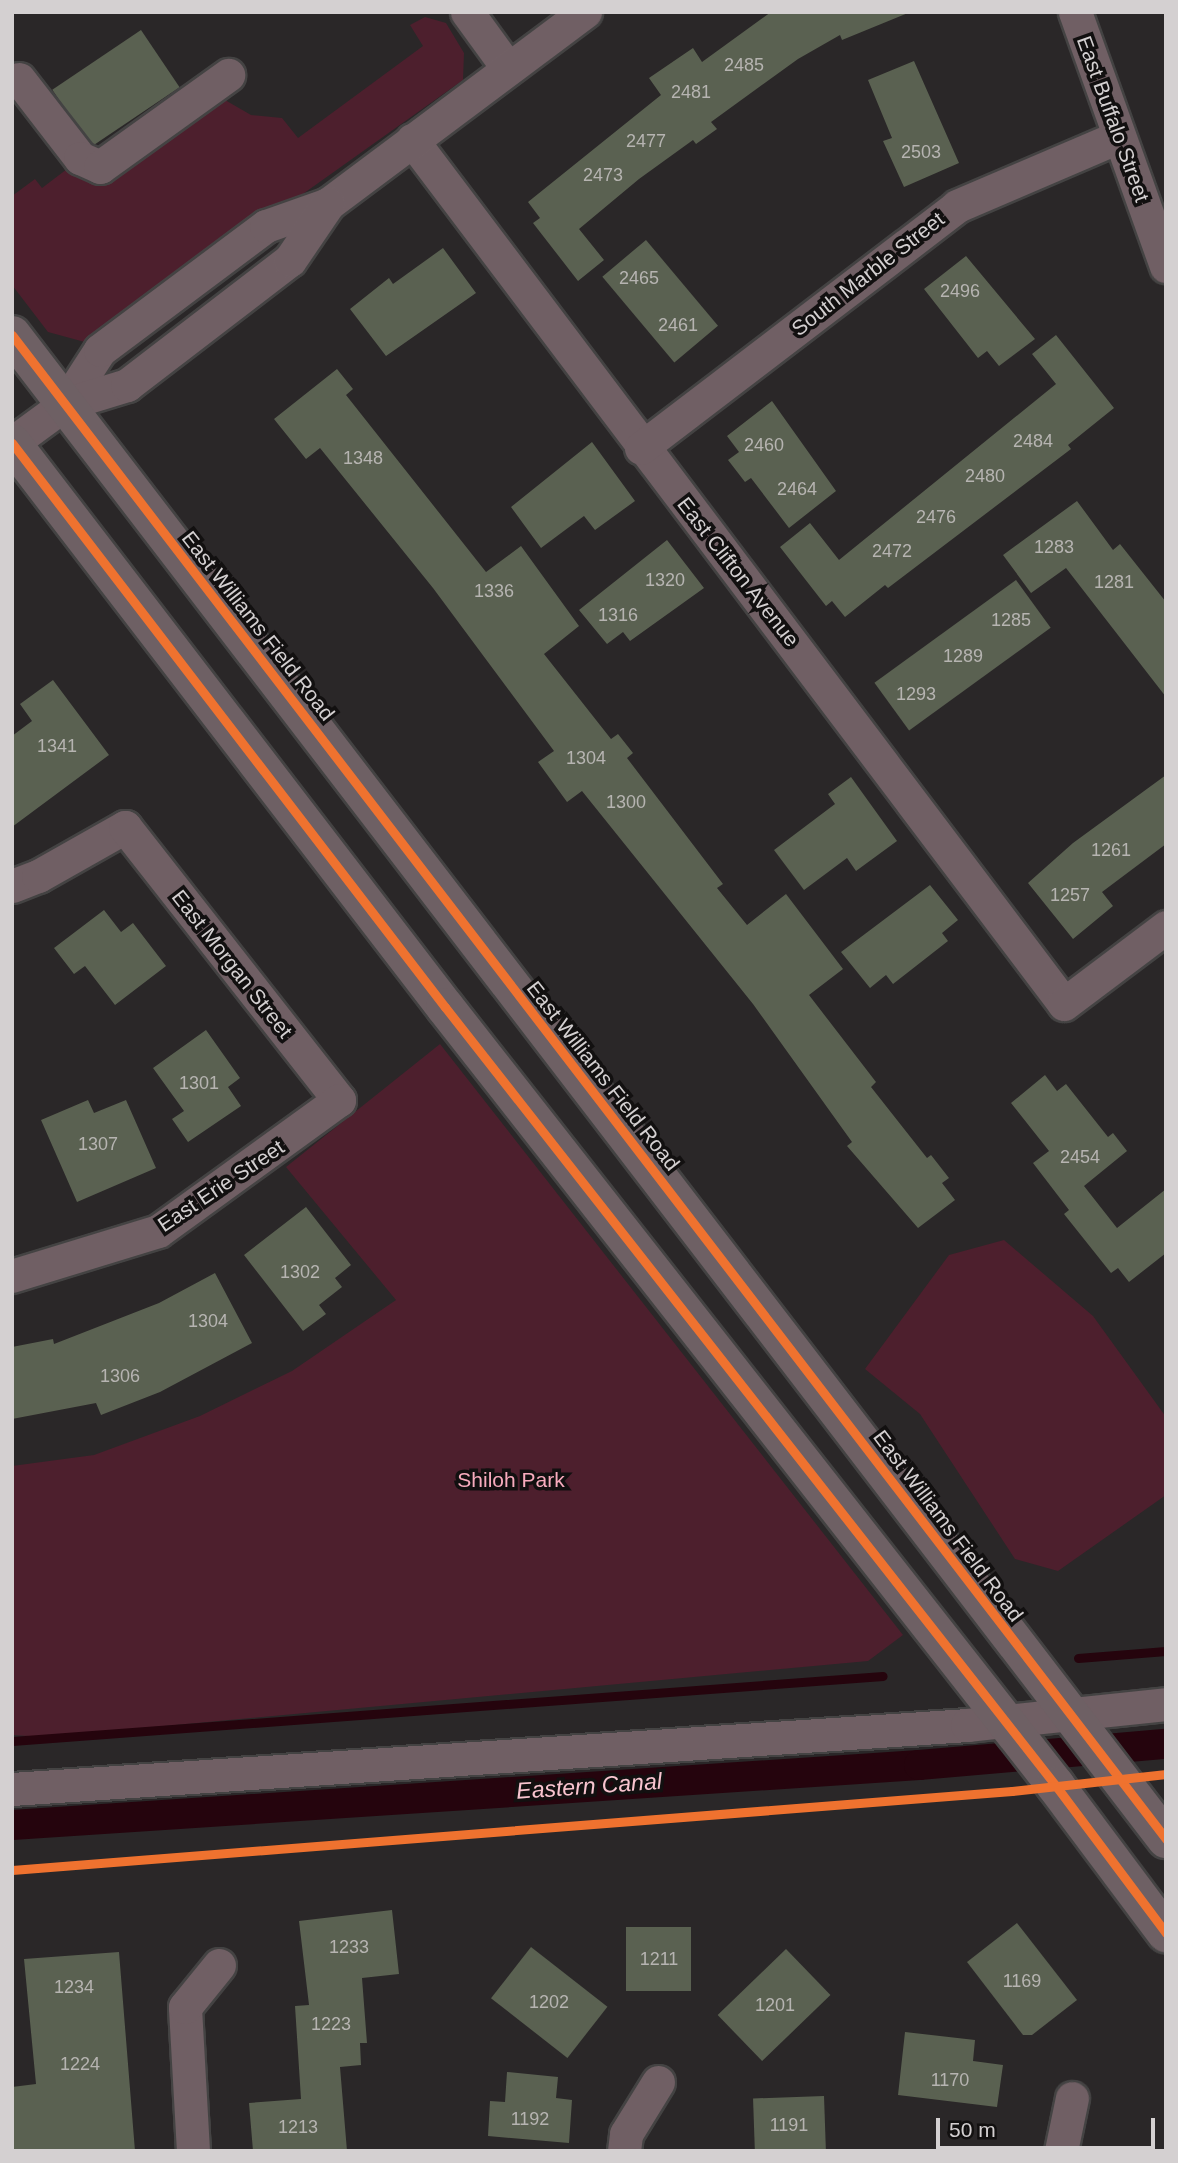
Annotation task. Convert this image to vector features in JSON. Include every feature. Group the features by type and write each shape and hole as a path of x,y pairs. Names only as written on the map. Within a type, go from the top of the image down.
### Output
{"main road":[{"name":"East Williams Field Road","path":"12,335 1166,1839"},
{"path":"12,443 444,1007 1056,1786 1166,1933"}],"street":[{"path":"467,12 507,67"},
{"path":"65,404 100,350 266,226 328,204 507,67 585,12"},
{"name":"East Buffalo Street","path":"1075,12 1166,266"},
{"path":"19,79 80,158 100,167 111,163 228,75"},
{"name":"South Marble Street","path":"641,448 957,206 1118,137"},
{"name":"East Clifton Avenue","path":"412,140 641,448 756,593 1064,1004 1166,927"},
{"path":"12,443 65,404 127,385 290,260 328,204"},
{"name":"East Morgan Street","path":"12,886 38,876 125,827 340,1100"},
{"name":"East Erie Street","path":"12,1276 158,1231 340,1100"},
{"path":"12,1789 1005,1721 1068,1712 1166,1704"},
{"path":"193,2151 185,2007 219,1965"},
{"path":"624,2151 626,2134 658,2082"},
{"path":"1061,2151 1072,2098"}],"green space":[{"path":"425,17 446,23 464,53 463,80 92,344 48,332 12,285 12,196 35,179 42,188 71,166 121,176 145,158 141,152 167,132 172,138 198,117 211,99 225,100 251,115 282,118 298,138 423,46 410,25"},
{"name":"Shiloh Park","path":"440,1044 903,1635 868,1661 46,1737 12,1735 12,1466 94,1455 200,1416 292,1371 396,1300 286,1167"},
{"path":"1004,1240 1093,1316 1166,1417 1166,1495 1058,1571 1015,1559 920,1414 865,1369 949,1255"}],"building":[{"path":"771,12 908,13 842,40 840,35 798,59 711,122 717,129 696,144 693,140 639,179 579,229 604,260 578,281 533,223 540,218 528,202 661,95 649,78 693,48 702,62"},
{"path":"141,30 180,87 91,147 52,90"},
{"path":"914,61 959,163 904,187 883,141 892,138 868,80"},
{"path":"646,240 718,326 674,362 602,277"},
{"path":"443,248 476,293 386,356 350,309 389,278 393,284"},
{"path":"966,256 1035,339 999,366 987,351 978,358 924,289"},
{"path":"1056,335 1114,408 1068,445 1071,449 888,588 885,585 845,617 832,601 826,606 780,547 810,523 839,560 1056,384 1032,354"},
{"path":"337,369 353,389 346,395 486,572 521,546 579,626 544,654 611,739 618,734 633,753 627,758 723,884 717,888 747,925 786,894 843,969 809,995 876,1082 871,1087 927,1158 931,1155 949,1178 942,1183 955,1200 918,1228 847,1146 852,1142 753,1004 582,791 567,802 538,762 554,751 433,588 320,448 306,459 274,419"},
{"path":"772,401 836,491 789,528 751,478 745,482 728,460 739,452 727,436"},
{"path":"592,442 635,501 595,530 584,516 541,548 511,507"},
{"path":"1077,501 1113,550 1120,544 1166,602 1166,697 1066,568 1031,593 1003,555"},
{"path":"667,540 704,588 630,641 623,632 607,644 579,610"},
{"path":"1016,580 1051,628 909,731 874,683"},
{"path":"53,680 109,755 12,827 12,736 32,721 20,704"},
{"path":"1166,775 1166,844 1102,892 1113,906 1073,939 1028,883 1073,843"},
{"path":"851,777 897,841 856,871 847,858 804,890 774,850 835,804 828,794"},
{"path":"930,885 958,920 942,933 948,941 893,984 886,975 870,988 841,952"},
{"path":"104,910 121,932 133,923 166,966 115,1005 85,966 74,974 54,948"},
{"path":"206,1030 240,1078 228,1087 241,1106 188,1142 172,1119 184,1111 153,1068"},
{"path":"1045,1075 1057,1091 1066,1084 1108,1137 1113,1133 1127,1151 1084,1186 1117,1228 1166,1189 1166,1253 1129,1282 1118,1268 1111,1273 1064,1214 1069,1210 1033,1163 1049,1151 1011,1103"},
{"path":"88,1100 94,1113 126,1100 156,1168 77,1202 41,1120"},
{"path":"306,1207 351,1265 335,1278 342,1287 319,1305 326,1314 303,1331 244,1255"},
{"path":"215,1273 252,1343 160,1392 101,1415 96,1403 12,1419 12,1347 53,1339 54,1344 159,1303"},
{"path":"392,1910 399,1974 362,1978 367,2043 360,2043 361,2065 340,2067 347,2151 253,2151 249,2103 301,2099 295,2006 309,2005 299,1921"},
{"path":"1017,1923 1077,2000 1032,2035 1023,2035 967,1962"},
{"path":"626,1927 691,1927 691,1991 626,1991"},
{"path":"531,1947 607,2007 567,2058 491,1998"},
{"path":"786,1949 830,1995 762,2061 718,2015"},
{"path":"119,1952 135,2151 12,2151 12,2087 36,2084 24,1959"},
{"path":"905,2032 975,2040 973,2061 1003,2065 997,2107 898,2095"},
{"path":"507,2072 558,2077 556,2098 572,2100 569,2143 488,2136 490,2101 505,2102"},
{"path":"824,2096 826,2151 755,2151 753,2098"}],"waterway":[{"path":"1078,1658 1166,1651"},
{"path":"12,1741 883,1676"},
{"name":"Eastern Canal","path":"12,1825 919,1765 1166,1744"}],"cycle path":[{"path":"12,335 1166,1839"},
{"path":"12,443 445,1007 1056,1786 1166,1933"},
{"path":"12,1870 1012,1791 1166,1774"}]}
